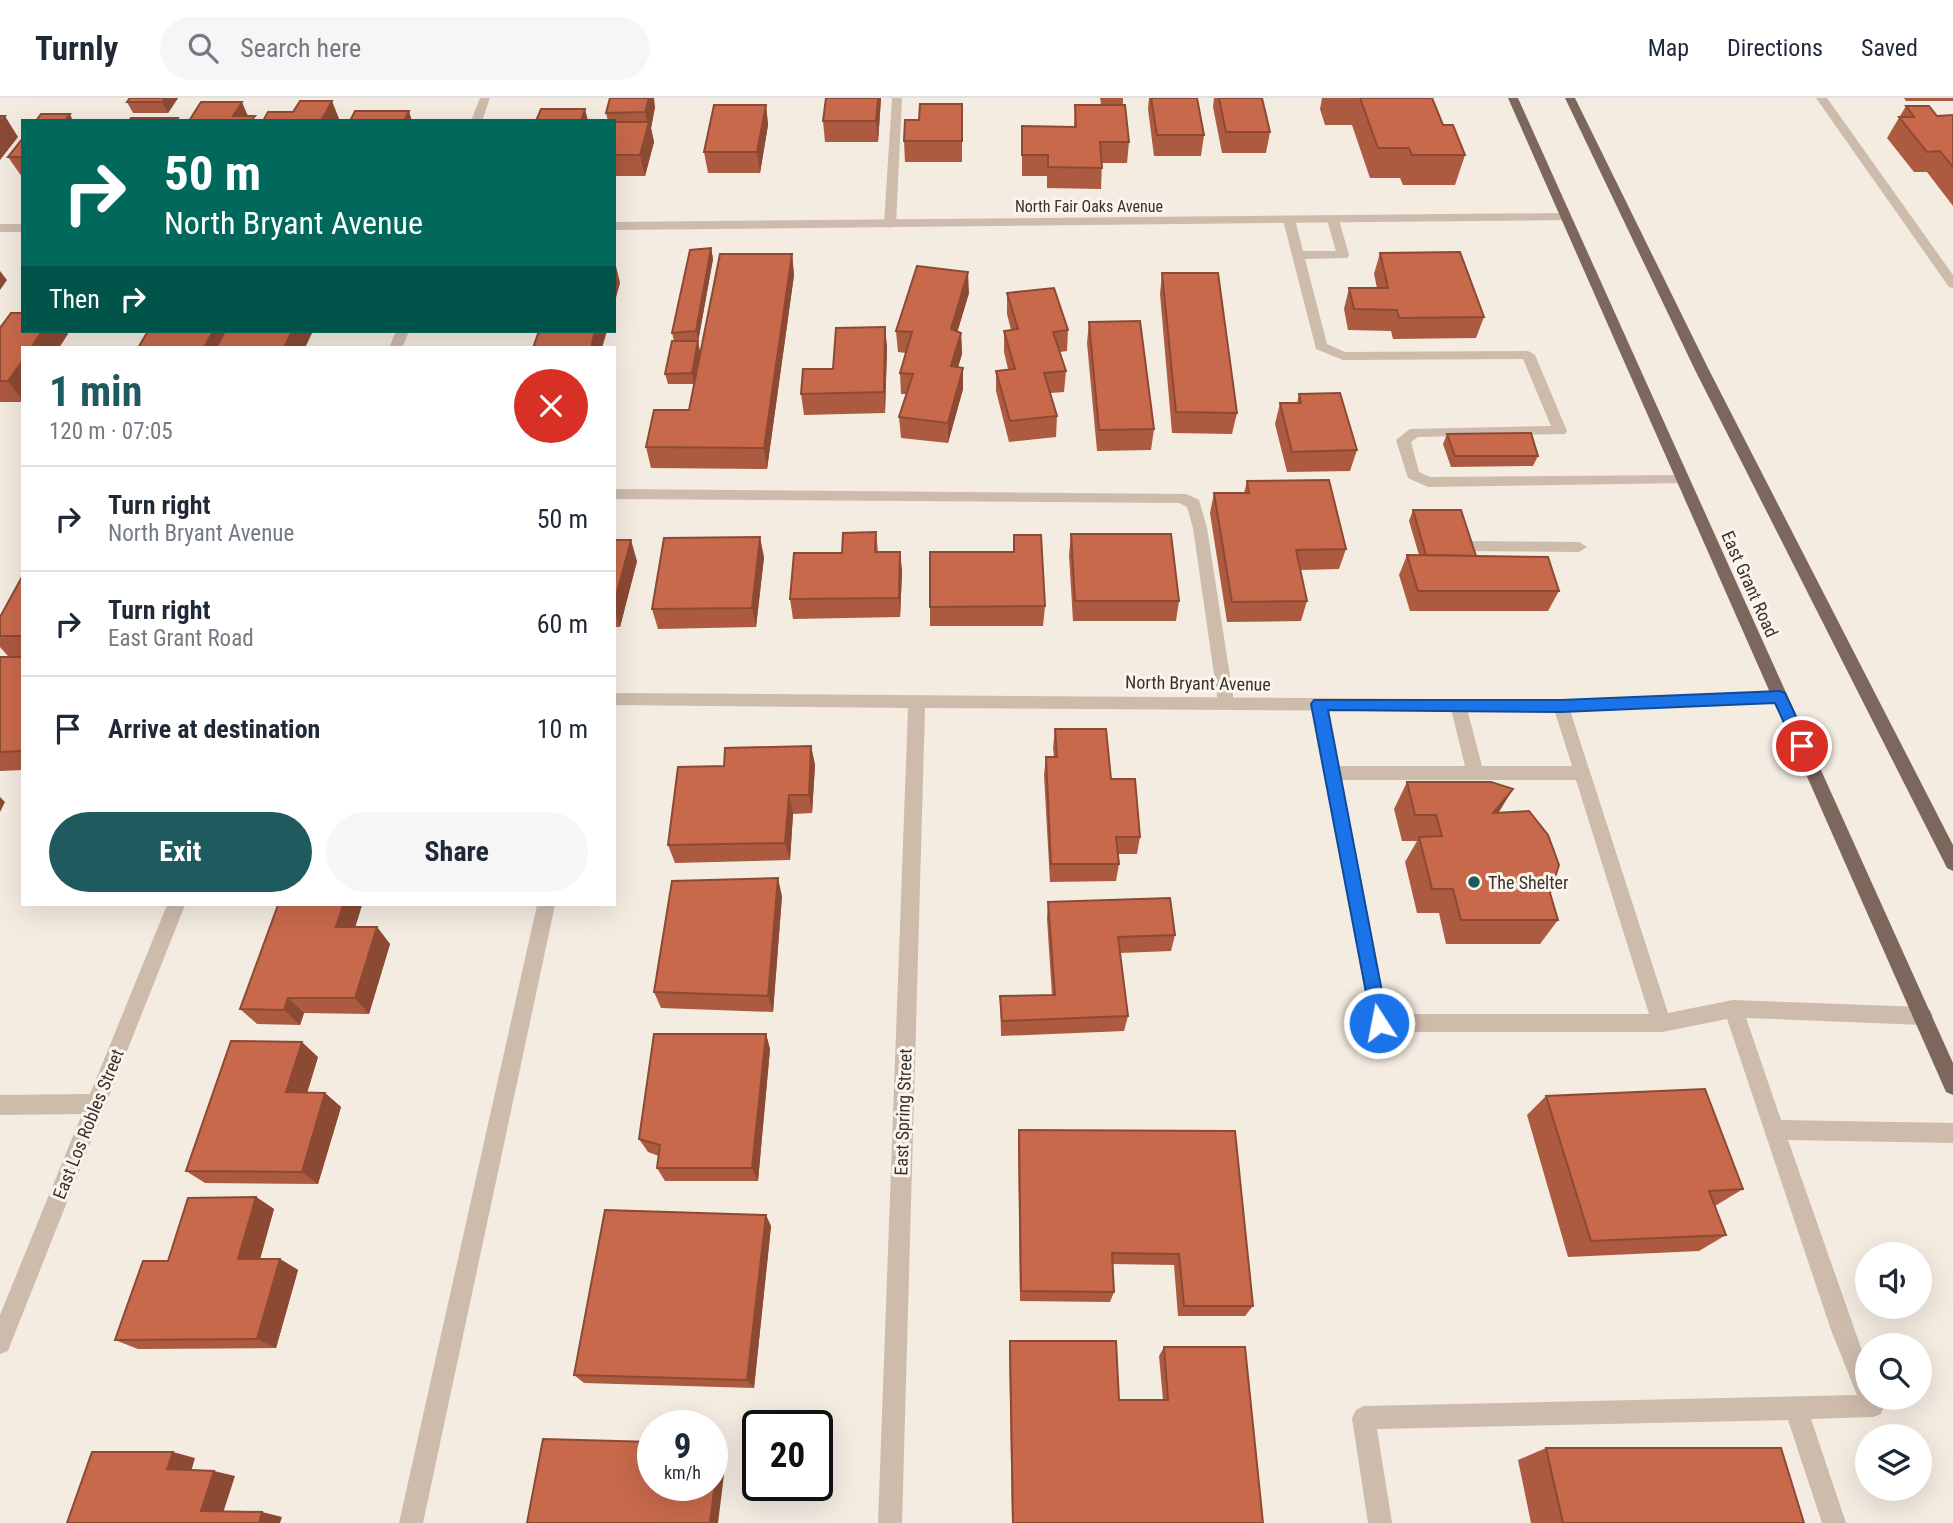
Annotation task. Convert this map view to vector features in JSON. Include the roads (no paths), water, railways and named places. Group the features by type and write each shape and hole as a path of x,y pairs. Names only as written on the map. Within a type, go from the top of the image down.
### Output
{"main road":[{"name":"East Grant Road","path":"1513,98 1953,1085"},
{"path":"1570,98 1702,370 1953,863"}],"street":[{"path":"477,119 485,98"},
{"path":"890,224 897,98"},
{"path":"1821,98 1953,284"},
{"name":"North Fair Oaks Avenue","path":"616,226 1564,217"},
{"path":"1289,220 1321,346 1343,356 1528,355 1559,431 1415,432 1404,440 1413,475 1427,482 1683,480"},
{"path":"1298,255 1343,255 1333,220"},
{"path":"0,228 21,228"},
{"path":"616,494 1181,498 1194,503 1200,528 1226,702"},
{"path":"1465,546 1579,547"},
{"name":"North Bryant Avenue","path":"616,699 1561,706 1780,697"},
{"name":"East Spring Street","path":"890,1523 917,700"},
{"path":"1319,704 1379,1023 1662,1023 1733,1009 1923,1016"},
{"path":"1458,705 1475,773"},
{"path":"1561,706 1662,1023"},
{"path":"1331,773 1581,773"},
{"name":"East Los Robles Street","path":"0,1343 176,906"},
{"path":"411,1523 546,906"},
{"path":"1733,1009 1855,1362"},
{"path":"0,1105 97,1104"},
{"path":"1774,1130 1953,1133"},
{"path":"1380,1523 1364,1418 1855,1406"},
{"path":"1796,1408 1834,1523"}],"place":[{"name":"The Shelter","path":"1474,882"}]}
